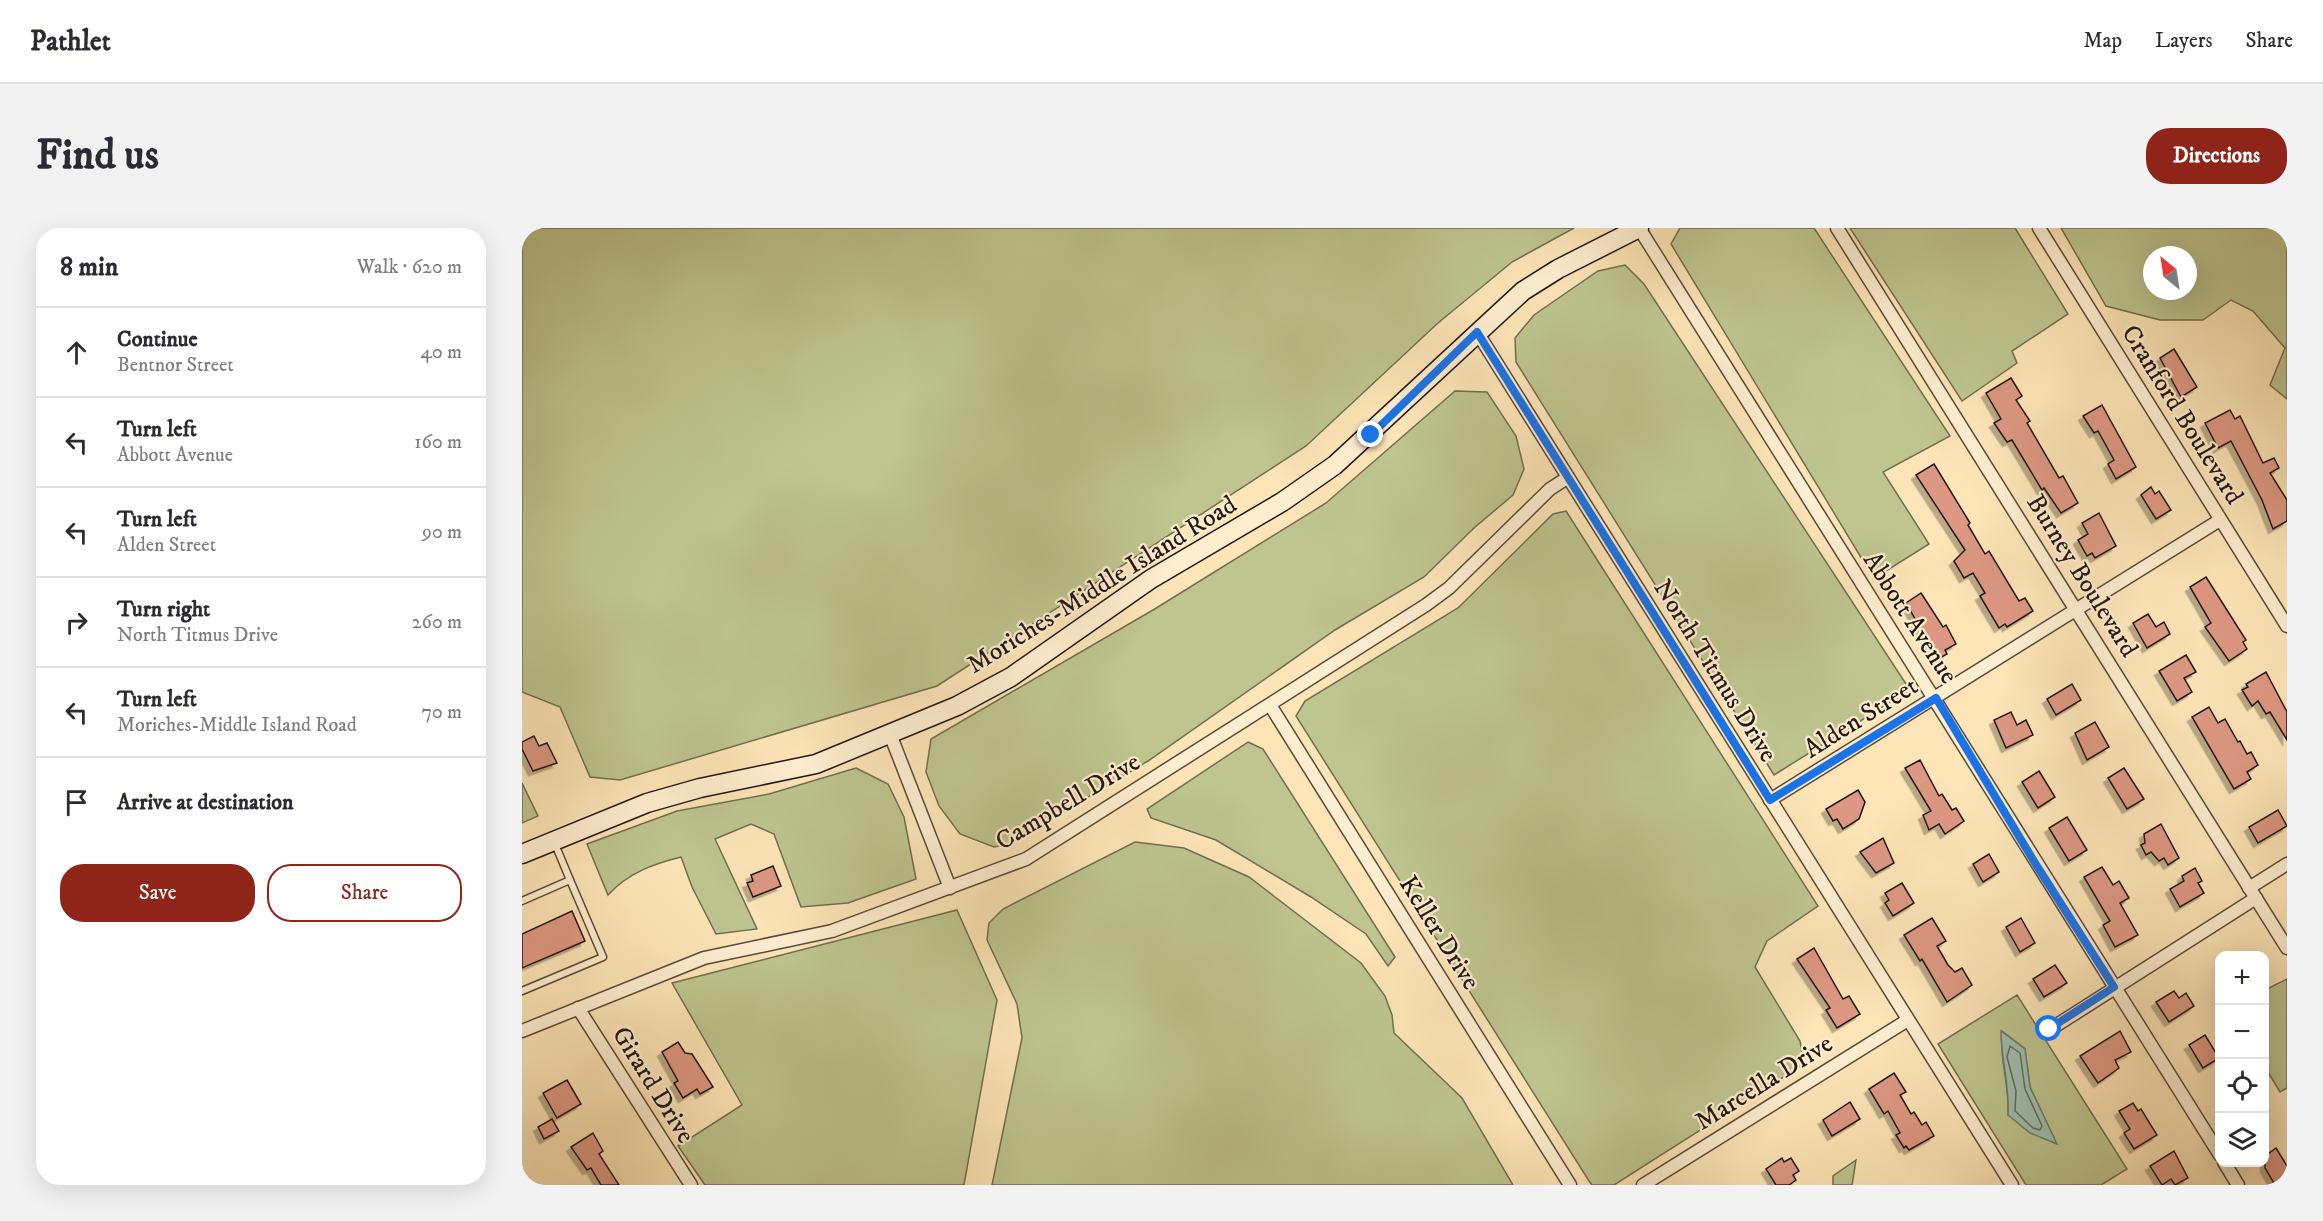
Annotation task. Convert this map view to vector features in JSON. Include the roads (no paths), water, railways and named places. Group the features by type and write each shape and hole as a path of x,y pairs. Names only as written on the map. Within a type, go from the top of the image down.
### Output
{"main road":[{"name":"Moriches-Middle Island Road","path":"522,854 647,803 700,788 816,764 957,706 1011,677 1150,579 1282,502 1335,465 1523,291 1558,269 1639,228"}],"street":[{"name":"Abbott Avenue","path":"1639,228 1887,625 1936,698 2035,863 2215,1147"},
{"name":"Burney Boulevard","path":"1837,228 2287,948"},
{"name":"Cranford Boulevard","path":"2039,228 2287,626"},
{"name":"North Titmus Drive","path":"1477,332 2012,1185"},
{"name":"Campbell Drive","path":"522,1031 704,958 832,931 1026,859 1270,705 1449,588 1550,489 1567,478"},
{"name":"Alden Street","path":"1770,800 2078,611 2220,520"},
{"name":"Keller Drive","path":"1270,705 1570,1185"},
{"path":"890,734 950,888"},
{"path":"2049,1029 2252,893 2287,864"},
{"name":"Girard Drive","path":"578,1008 691,1185"},
{"name":"Marcella Drive","path":"1643,1185 1908,1020"},
{"path":"2227,1167 2238,1185"}],"lane":[{"path":"522,991 603,957 553,840"},
{"path":"522,901 570,880"}],"water":[{"path":"2001,1031 2025,1049 2030,1087 2057,1144 2030,1133 2008,1115"}]}
